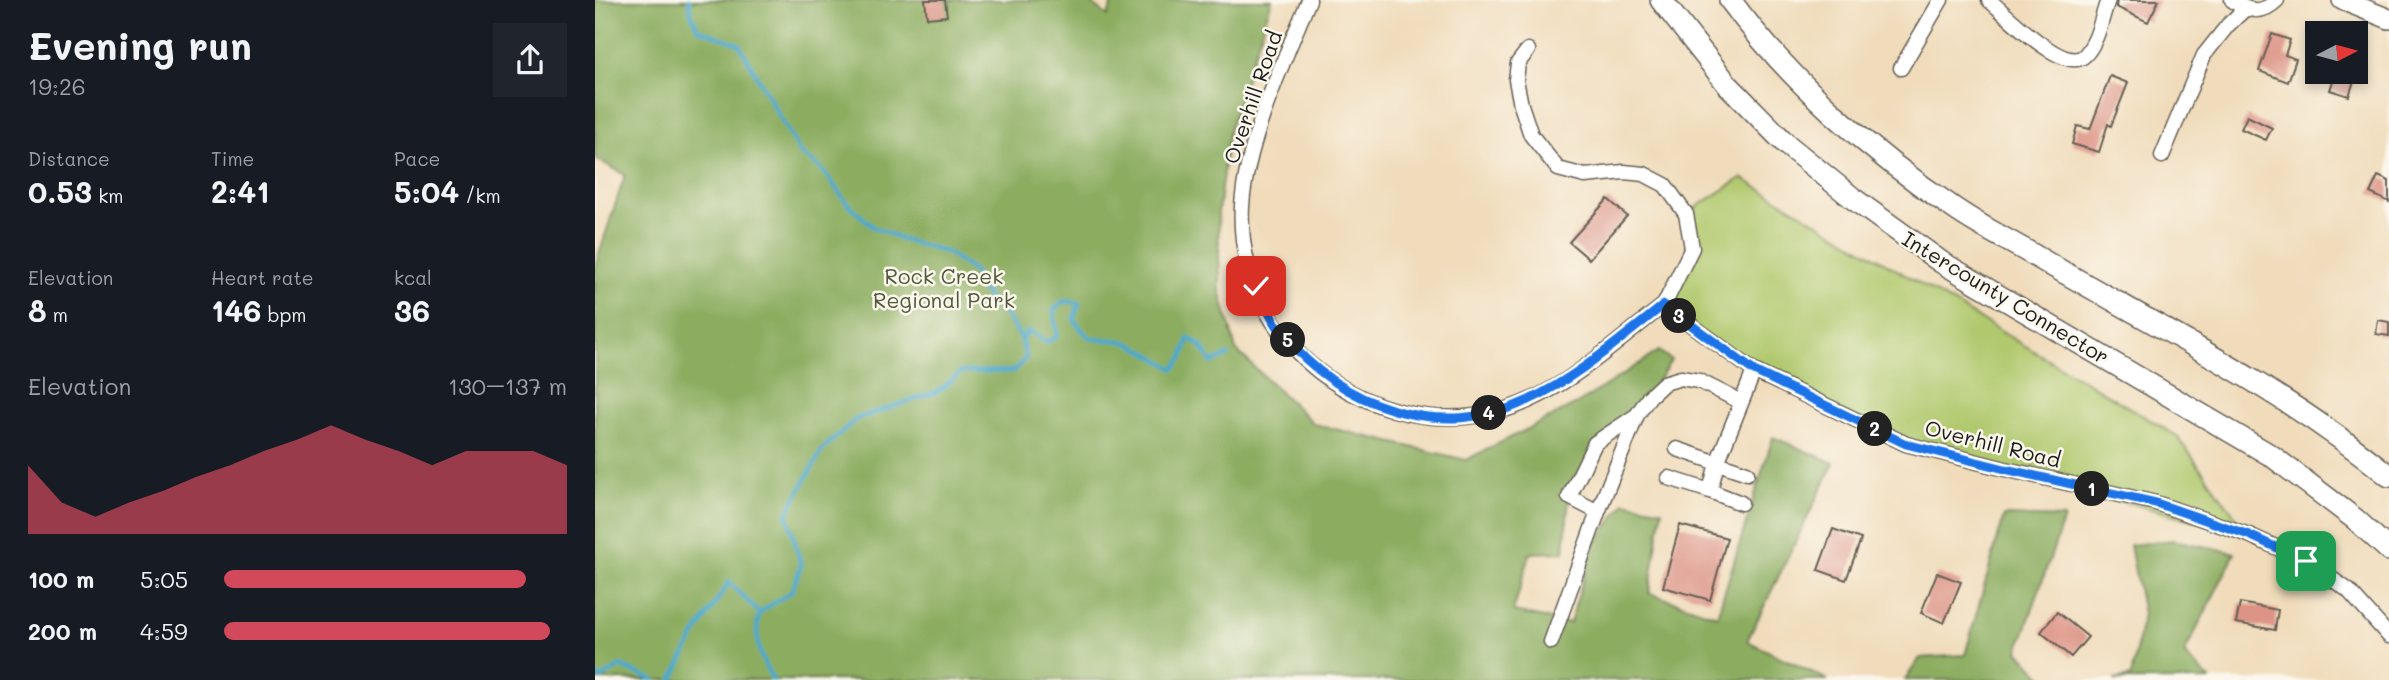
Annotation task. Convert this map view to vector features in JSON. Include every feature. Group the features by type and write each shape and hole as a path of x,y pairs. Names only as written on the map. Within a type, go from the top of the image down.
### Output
{"highway":[{"name":"Intercounty Connector","path":"1661,0 1728,85 1786,144 1855,200 1941,262 2272,456 2355,519 2389,550"},
{"path":"1730,0 1784,63 1842,123 1955,209 2267,389 2357,450 2389,476"}],"main road":[{"path":"2342,0 2389,19"}],"street":[{"name":"Overhill Road","path":"1309,0 1256,137 1244,186 1242,209 1247,261 1256,286 1280,331 1313,368 1351,394 1400,412 1450,419 1470,418 1514,406 1558,385 1664,305 1754,371 1906,444 2156,503 2249,535 2306,561 2348,590 2389,636"},
{"path":"1901,68 1941,0"},
{"path":"1989,0 2045,47 2064,59 2075,61 2084,57 2092,46 2108,0"},
{"path":"2232,0 2259,12 2269,8 2277,0"},
{"path":"2162,156 2204,55 2246,8"},
{"path":"1528,50 1518,62 1516,80 1521,105 1531,135 1558,169 1585,176 1624,172 1644,174 1665,186 1686,214 1692,248 1664,305"},
{"path":"1710,491 1717,463 1754,371"},
{"path":"1551,642 1598,512 1637,415 1649,397 1664,383 1681,378 1699,381 1741,402"},
{"path":"1598,512 1569,497 1595,443 1637,415"},
{"path":"1677,449 1747,473"},
{"path":"1669,478 1741,503"}],"green space":[{"name":"Rock Creek Regional Park","path":"595,0 1087,0 1108,16 1113,0 1272,0 1228,133 1218,212 1220,290 1236,350 1314,424 1466,460 1577,404 1659,351 1671,360 1637,415 1595,443 1569,497 1564,552 1530,553 1513,612 1570,623 1593,546 1625,502 1662,510 1649,593 1717,616 1773,437 1834,463 1747,641 1828,680 595,680 595,266 625,175 595,158"},
{"path":"1742,178 2177,436 2249,535 1906,444 1754,371 1664,305 1692,249 1686,214"},
{"path":"2004,516 2064,518 2018,651 2046,680 1905,680 1920,658 1965,655"},
{"path":"2173,540 2235,553 2184,654 2210,680 2114,680 2131,677 2143,614 2130,545"}],"building":[{"path":"925,0 945,0 947,16 927,18"},
{"path":"2117,0 2159,0 2148,22 2116,7"},
{"path":"2272,34 2290,40 2285,55 2296,59 2288,82 2259,71"},
{"path":"2110,76 2128,83 2111,126 2108,124 2099,152 2072,144 2077,126 2090,129"},
{"path":"2332,84 2353,84 2349,96 2330,90"},
{"path":"2247,116 2272,128 2266,140 2241,129"},
{"path":"2378,176 2389,181 2389,202 2370,193"},
{"path":"1608,199 1627,216 1589,259 1569,242"},
{"path":"2378,320 2389,322 2389,336 2376,334"},
{"path":"1680,525 1727,538 1710,600 1663,587"},
{"path":"1833,529 1861,539 1846,580 1818,570"},
{"path":"1937,573 1961,582 1944,623 1921,613"},
{"path":"2240,603 2278,610 2275,630 2236,623"},
{"path":"2057,612 2088,637 2071,657 2041,632"}],"waterway":[{"path":"689,0 691,14 698,29 739,44 800,153 822,169 847,203 873,227 904,240 946,252 973,271 987,297 1007,317 1021,338 1026,358 1014,371 961,372 939,391 856,419 822,450 787,513 801,565 792,591 759,613 759,648 773,680"},
{"path":"1021,338 1029,331 1047,342 1057,336 1054,310 1064,301 1079,303 1074,319 1086,335 1130,344 1174,369 1183,357 1189,338 1201,346 1212,363 1228,355"},
{"path":"672,680 695,635 729,582 759,613"},
{"path":"595,676 602,678 620,666 654,680"}],"route":[{"path":"1256,286 1280,331 1313,368 1351,394 1400,412 1450,419 1470,418 1527,401 1558,385 1664,305 1754,371 1906,444 2156,503 2249,535 2306,561"}]}
